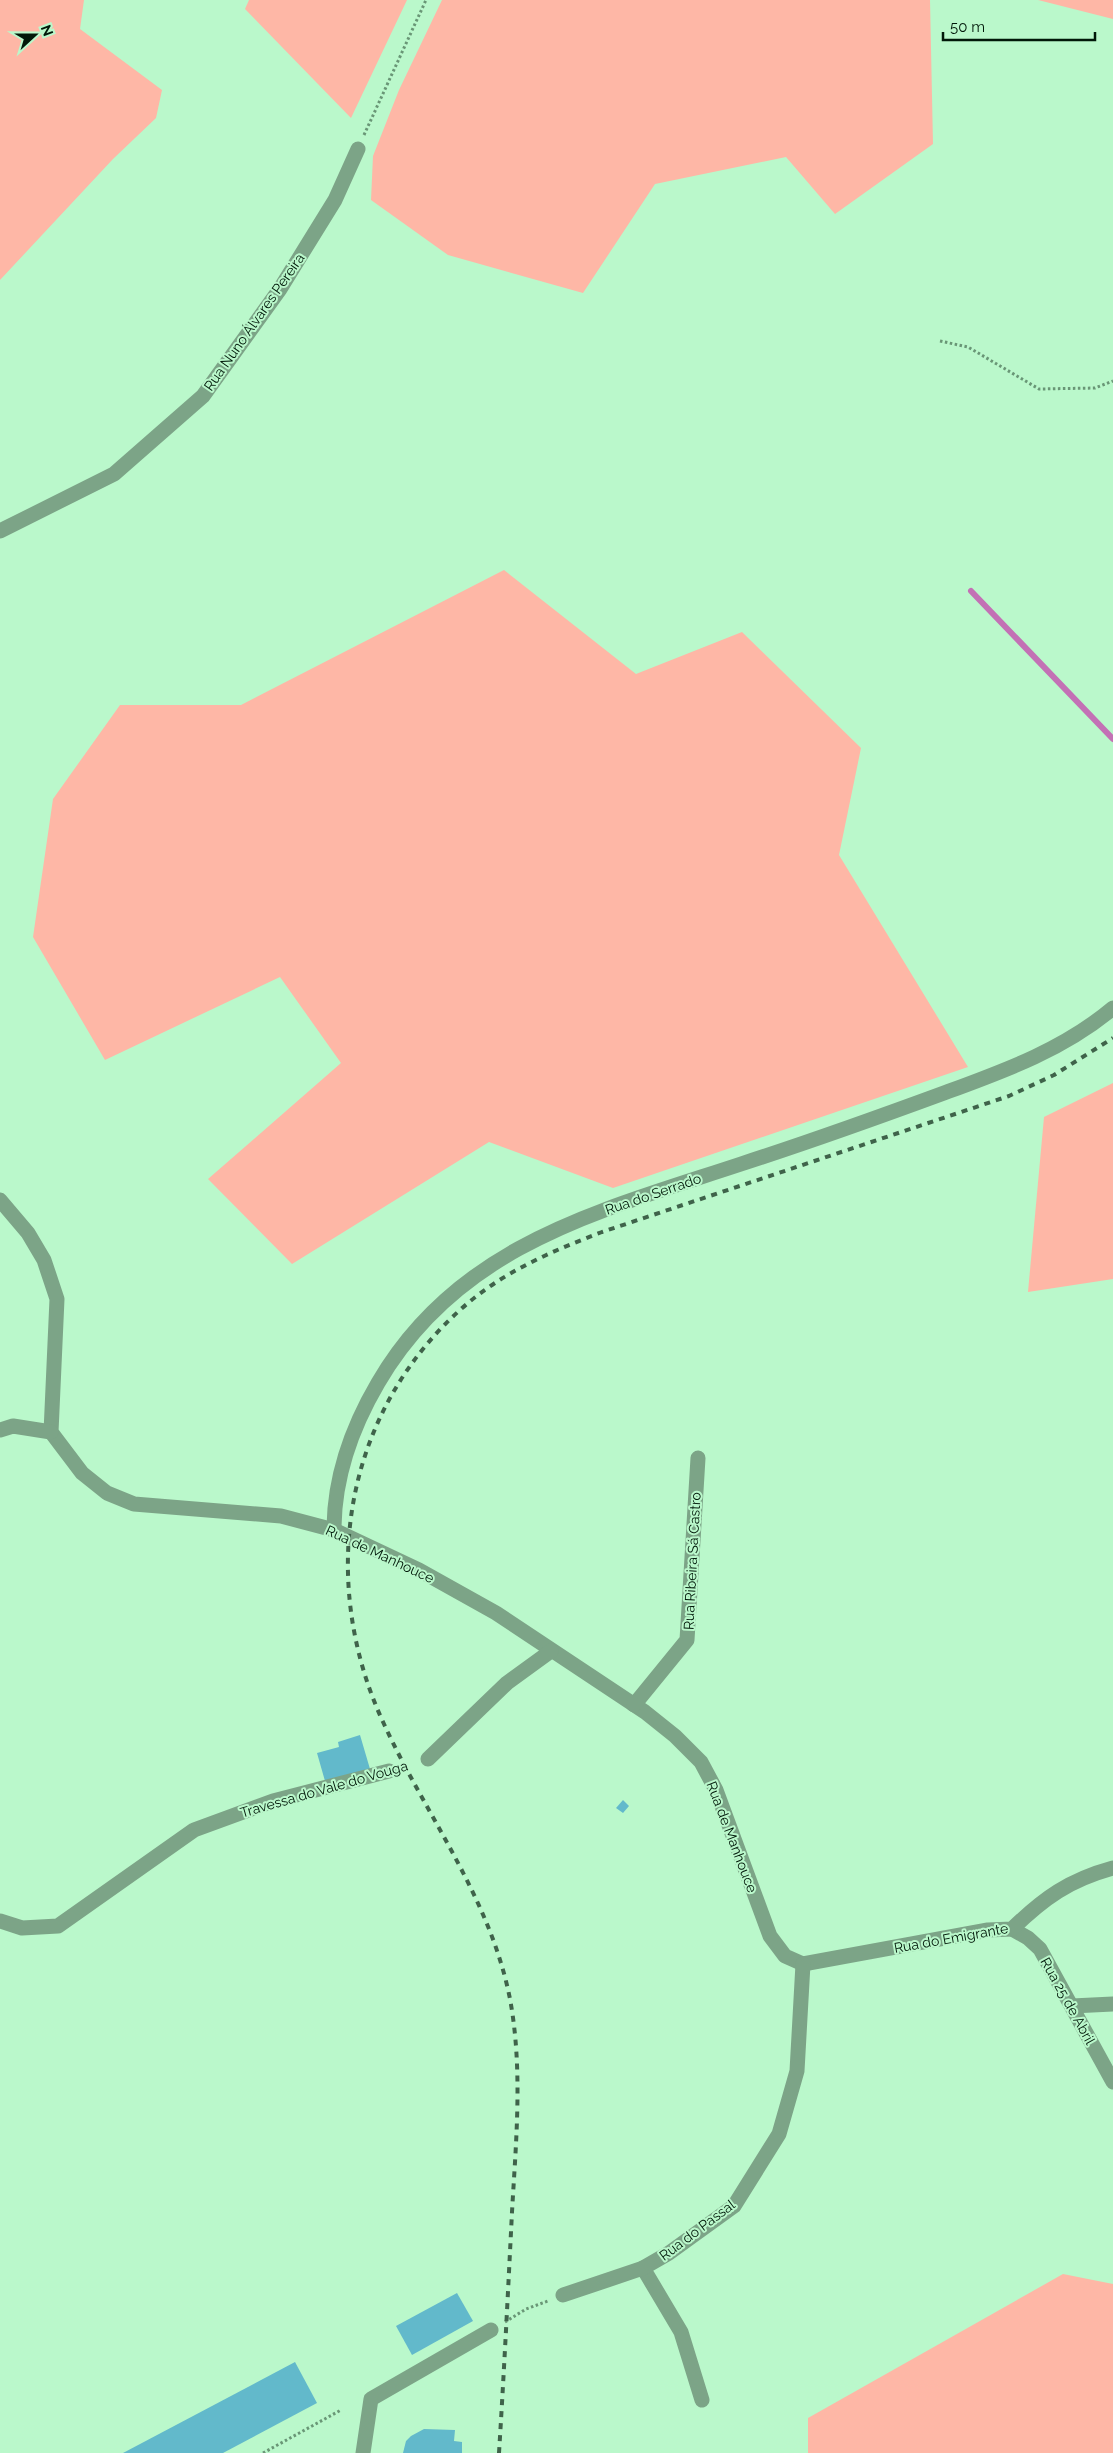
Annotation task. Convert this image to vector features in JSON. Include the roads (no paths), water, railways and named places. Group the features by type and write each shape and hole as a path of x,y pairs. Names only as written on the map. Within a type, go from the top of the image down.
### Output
{"street":[{"name":"Rua Nuno Álvares Pereira","path":"0,531 114,474 203,396 280,289 334,200 358,149"},
{"name":"Rua do Serrado","path":"334,1530 337,1487 343,1460 354,1430 382,1376 421,1323 467,1280 493,1262 518,1247 575,1222 673,1186 819,1139 1019,1065 1076,1037 1113,1008"},
{"path":"0,1200 28,1233 44,1260 57,1299 51,1432 13,1426 0,1430"},
{"name":"Rua de Manhouce","path":"51,1432 82,1472 107,1493 134,1504 281,1516 334,1530 419,1570 479,1603 634,1705 675,1736 700,1762 716,1790 770,1936 785,1956 803,1964"},
{"name":"Rua Ribeira Sá Castro","path":"634,1705 687,1640 698,1458"},
{"path":"428,1759 507,1683 551,1651"},
{"name":"Travessa do Vale do Vouga","path":"0,1921 22,1928 58,1926 194,1830 273,1801 389,1771"},
{"name":"Rua do Emigrante","path":"803,1964 988,1930 1012,1929 1039,1903 1064,1886 1092,1874 1113,1868"},
{"name":"Rua 25 de Abril","path":"1012,1929 1028,1938 1040,1949 1113,2082"},
{"name":"Rua do Passal","path":"563,2295 643,2268 669,2253 734,2206 778,2134 797,2070 803,1964"},
{"path":"1072,2006 1113,2004"},
{"path":"643,2268 681,2332 702,2400"},
{"path":"364,2453 371,2400 491,2330"}],"waterway":[{"path":"971,591 1113,739"}],"railway":[{"path":"499,2453 517,2132 517,2078 514,2025 501,1962 488,1926 472,1891 384,1724 363,1669 351,1612 348,1555 354,1498 369,1444 393,1393 426,1345 468,1303 515,1271 549,1254 602,1232 1009,1096 1054,1075 1113,1038"}]}
